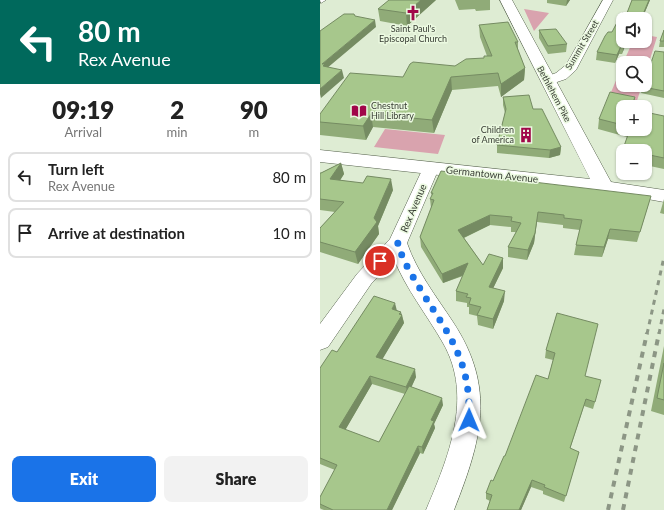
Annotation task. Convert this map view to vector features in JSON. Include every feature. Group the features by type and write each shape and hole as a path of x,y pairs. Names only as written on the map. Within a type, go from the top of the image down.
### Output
{"main road":[{"name":"Bethlehem Pike","path":"506,0 604,187"},
{"name":"Germantown Avenue","path":"320,156 604,187 664,196"}],"street":[{"name":"Summit Street","path":"548,82 561,76 571,67 608,0"},
{"name":"Rex Avenue","path":"320,341 364,279 398,243 430,168"},
{"path":"398,243 403,259 411,274 460,354 468,384 469,420 465,445 440,510"}],"shaded area":[{"path":"524,9 549,13 534,31"},
{"path":"652,36 657,37 651,56 626,56 630,48 652,48"},
{"path":"616,80 616,92 640,92 637,100 616,100 616,105 606,104"},
{"path":"385,129 445,135 438,154 374,147"}],"building":[{"path":"389,0 421,0 406,13 378,9"},
{"path":"632,0 649,0 644,12 627,12"},
{"path":"344,14 354,14 355,16 375,20 322,64 325,64 323,66 342,70 320,89 320,31"},
{"path":"508,22 518,42 515,42 525,68 501,84 498,73 451,77 432,120 371,114 363,126 320,122 320,114 350,73 403,77 410,64 413,62 455,66 466,59 492,56 479,25"},
{"path":"616,24 616,48 620,48 617,55 597,52 608,32 612,32"},
{"path":"556,29 567,44 548,46 539,30"},
{"path":"664,30 664,41 660,41"},
{"path":"655,51 664,52 664,91 652,89 652,60"},
{"path":"610,92 635,97 634,100 616,100 616,123 599,119"},
{"name":"Children of America","path":"529,95 533,109 542,109 561,147 550,150 497,145 506,109 503,97"},
{"path":"652,113 664,116 664,158 652,155 652,144 625,144 628,136 652,136"},
{"path":"341,163 330,179 363,183 367,176 391,179 374,218 377,222 355,252 320,242 320,228 344,202 320,199 320,173"},
{"path":"441,171 651,196 640,232 610,229 604,247 576,245 582,220 564,218 564,215 538,212 535,233 528,250 508,247 521,223 511,221 512,217 490,215 458,230 483,265 489,254 503,258 489,287 505,291 493,319 477,315 481,307 469,304 471,298 466,297 468,294 456,291 468,263 442,274 420,237 434,200 430,199 433,193 431,193"},
{"path":"374,296 395,303 392,309 401,312 399,314 402,315 376,357 415,369 406,387 370,376 339,427 379,442 409,386 442,398 431,420 434,421 422,447 418,446 387,510 333,510 320,504 320,497 337,465 320,458 320,368 332,350 337,352"},
{"path":"557,313 598,324 585,376 601,380 595,402 586,399 570,448 579,452 566,496 544,487 545,485 532,480 519,510 487,510 492,495 486,493 491,480 493,481 505,456 536,375 548,379 555,353 546,350"},
{"path":"664,363 664,400 657,398"}],"railway":[{"path":"647,334 664,257"},
{"path":"659,334 664,309"},
{"path":"608,510 647,333"},
{"path":"623,510 659,333"}],"place":[{"name":"Saint Paul's Episcopal Church","path":"413,13"},
{"name":"Chestnut Hill Library","path":"359,111"},
{"name":"Children of America","path":"526,135"}],"route":[{"path":"380,261 398,243 403,259 411,274 460,354 468,384 470,404 469,420"}]}
